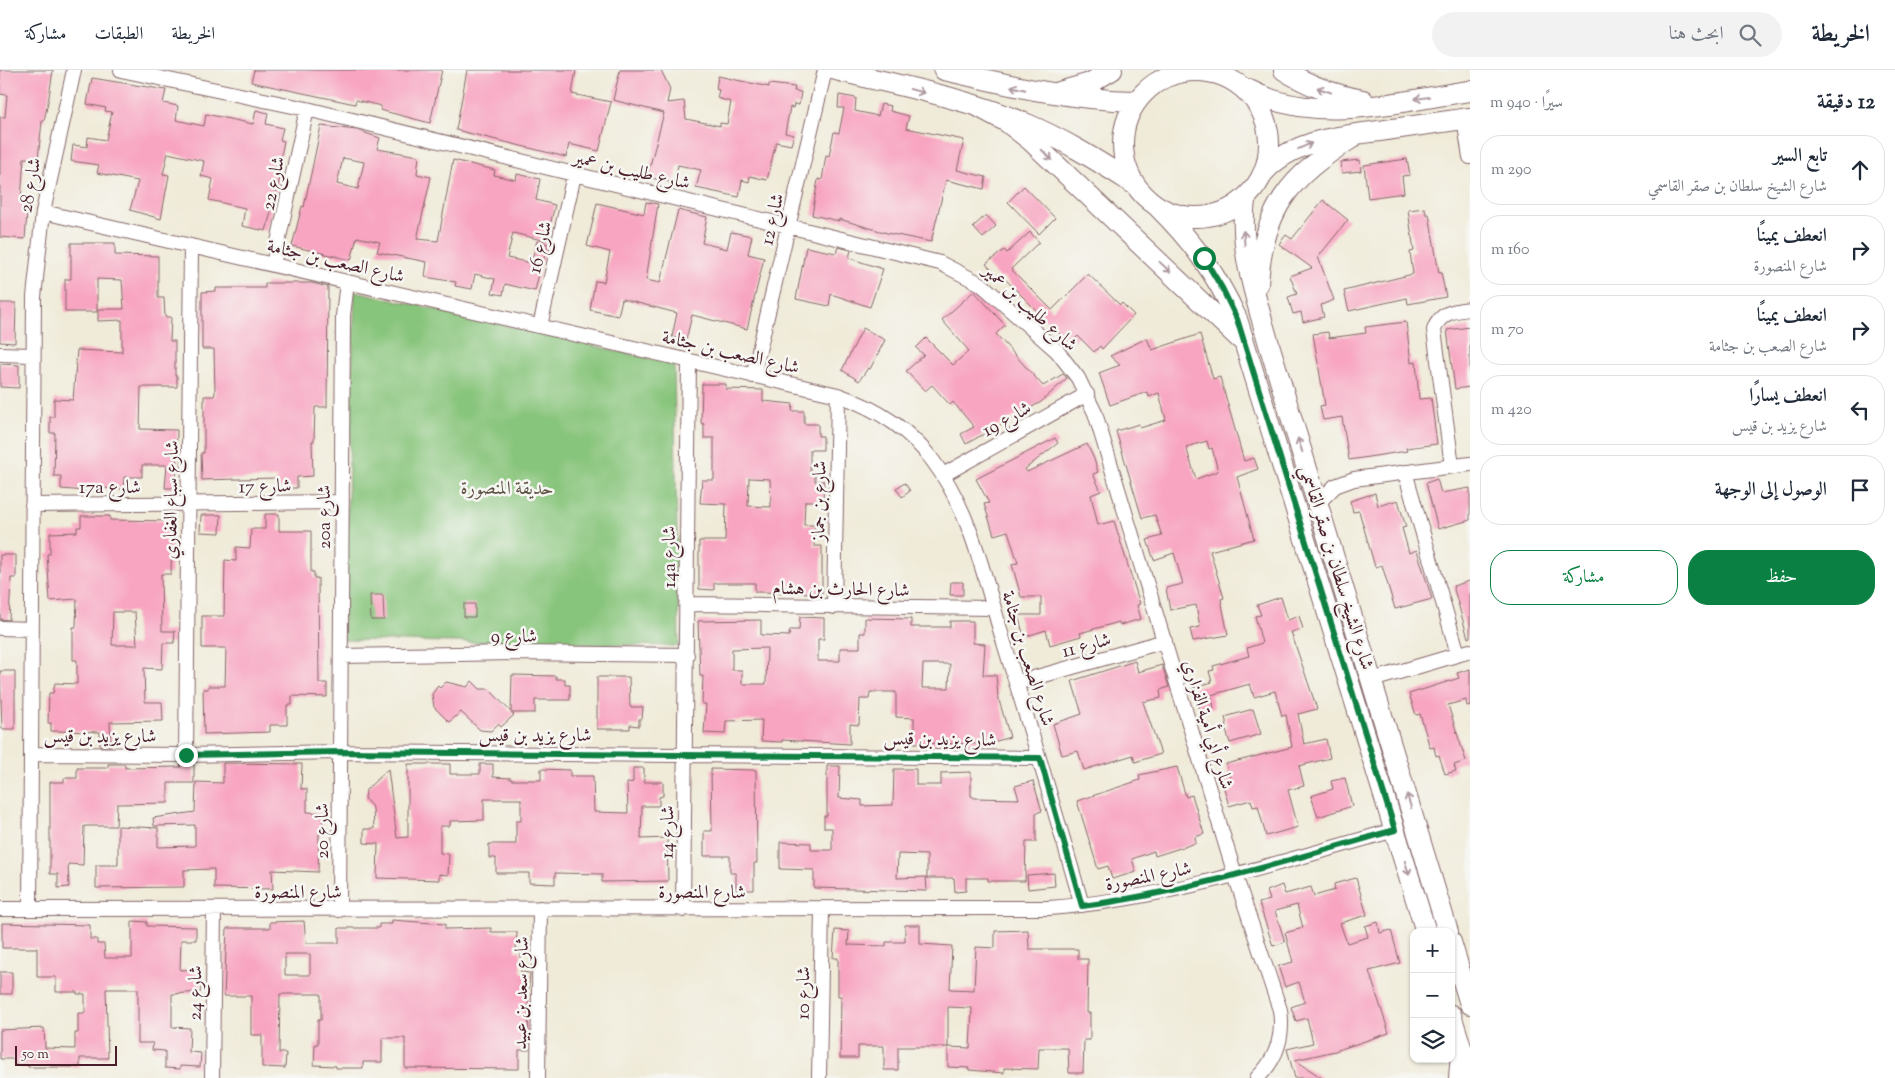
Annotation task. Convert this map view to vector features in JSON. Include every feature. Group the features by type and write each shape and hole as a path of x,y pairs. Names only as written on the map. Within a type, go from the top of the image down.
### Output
{"main road":[{"path":"836,70 979,107 1050,134 1134,184"},
{"path":"944,70 1051,94 1093,100 1140,96 1158,80 1175,73 1193,70 1211,72 1229,78 1260,96 1310,109 1334,109 1382,104 1470,91"},
{"path":"1051,94 1090,83 1112,70"},
{"path":"1147,70 1140,96 1128,116 1123,133 1123,151 1126,168 1134,184 1144,196 1174,214 1193,218 1212,216 1229,210 1245,200 1271,165 1291,152 1312,142 1335,136 1467,119"},
{"path":"1293,75 1330,93 1382,104"},
{"path":"1285,104 1295,95 1293,75"},
{"path":"1229,78 1262,111 1270,141 1264,172"},
{"path":"979,107 1007,122 1030,140 1212,310 1244,343"},
{"path":"1257,301 1264,242 1273,215 1283,197 1311,165 1359,134"},
{"name":"شارع الشيخ سلطان بن صقر القاسمي","path":"1245,200 1243,237 1257,301 1447,928"},
{"name":"شارع الشيخ سلطان بن صقر القاسمي","path":"1158,206 1204,258 1222,288 1237,319 1425,928"},
{"path":"1455,955 1470,1004"},
{"path":"1452,1018 1470,1076"},
{"path":"1460,1078 1462,1052"}],"street":[{"name":"شارع 28","path":"30,909 32,355 34,298 43,212 74,70"},
{"name":"شارع طليب بن عمير","path":"121,70 307,109 940,262 968,275 1057,351 1073,371 1087,394"},
{"name":"شارع 12","path":"754,376 825,70"},
{"name":"شارع 22","path":"273,265 307,109"},
{"path":"1467,119 1470,157"},
{"name":"شارع 16","path":"540,326 574,175"},
{"name":"شارع الصعب بن جثامة","path":"43,212 838,395 870,408 898,426 923,448 943,475 969,529 1040,758 1082,906"},
{"name":"شارع سباع الغفاري","path":"186,755 191,246"},
{"name":"20a شارع","path":"340,752 343,316 347,282"},
{"path":"1452,466 1434,330 1436,323 1447,313 1470,309"},
{"path":"0,354 32,355"},
{"name":"14a شارع","path":"686,754 689,360"},
{"name":"شارع 19","path":"943,475 1087,394"},
{"name":"شارع أبي أمية الفزاري","path":"1087,394 1102,433 1235,875 1280,1010 1280,1039 1269,1064 1257,1078"},
{"name":"شارع بن جماز","path":"834,607 838,395"},
{"path":"1310,474 1325,481 1342,482 1470,464"},
{"path":"1372,680 1464,652 1405,472"},
{"path":"1317,504 1328,491 1342,482"},
{"name":"شارع 17","path":"188,504 342,502"},
{"name":"17a شارع","path":"32,505 188,504"},
{"name":"شارع الحارث بن هشام","path":"687,604 994,608"},
{"path":"0,628 31,629"},
{"name":"شارع 11","path":"1016,682 1165,642"},
{"name":"شارع 9","path":"341,656 515,653 687,655"},
{"name":"شارع يزيد بن قيس","path":"31,754 186,755 340,752 1040,758"},
{"name":"شارع 20","path":"339,910 340,752"},
{"name":"شارع 14","path":"683,910 686,754"},
{"name":"شارع المنصورة","path":"0,909 339,910 540,908 683,910 1018,909 1082,906 1142,897 1235,875 1395,830"},
{"name":"شارع سعد بن عبيد","path":"538,1078 540,908"},
{"name":"شارع 24","path":"212,1078 214,909"},
{"name":"شارع 10","path":"820,1078 822,909"}],"green space":[{"name":"حديقة المنصورة","path":"355,291 674,364 679,646 343,640"}],"building":[{"path":"0,70 53,70 44,121 42,121 38,159 24,158 21,200 28,200 25,239 0,237 0,117 5,117 7,95 0,94"},
{"path":"254,70 442,70 430,123 380,110 381,106 356,100 355,104 251,82"},
{"path":"467,70 576,70 572,94 611,102 599,151 569,144 566,157 456,130"},
{"path":"620,70 661,70 670,89 667,103 684,101 686,119 720,126 720,123 727,124 731,102 717,98 719,90 716,89 718,76 769,87 769,84 795,87 794,91 801,92 799,105 794,104 793,108 790,107 785,133 794,135 791,145 776,142 767,180 750,176 749,182 742,180 739,197 696,188 701,170 678,165 674,183 647,177 664,113 613,100"},
{"path":"92,78 166,90 163,103 178,106 176,120 204,126 206,114 253,124 256,110 268,113 266,124 283,128 280,140 284,141 277,177 280,178 266,231 242,226 245,208 209,200 213,179 201,176 204,161 168,153 163,174 169,175 161,219 130,210 138,181 97,173 99,165 71,161 73,145 87,147 88,137 106,140 112,112 105,111 106,108 87,104"},
{"path":"839,95 856,98 855,111 878,116 881,104 891,106 890,111 909,116 906,128 964,140 957,170 986,177 984,189 946,180 931,242 887,233 839,219 839,221 812,215 818,179 822,180 826,155 829,156 834,132 839,133 844,108 838,108"},
{"path":"321,126 357,130 380,138 377,149 419,156 417,174 431,177 417,239 438,241 453,160 495,170 494,175 516,180 517,174 540,179 536,200 555,205 546,241 513,233 507,258 541,265 535,291 505,284 503,295 492,293 495,279 475,274 472,289 455,286 456,282 425,277 427,262 377,252 380,242 357,237 351,260 292,246 302,206 304,207","holes":["343,158 364,162 358,189 337,184"]},
{"path":"1407,159 1410,175 1402,176 1404,193 1368,198 1364,165"},
{"path":"1360,160 1361,171 1342,173 1341,162"},
{"path":"1024,186 1055,218 1039,234 1008,202"},
{"path":"1323,200 1348,220 1318,257 1334,300 1321,305 1324,317 1303,322 1301,312 1293,314 1288,297 1297,294 1290,276 1312,268 1279,244 1286,235 1292,239"},
{"path":"646,202 658,204 646,280 660,283 678,210 707,217 702,243 727,249 731,232 752,236 748,254 764,258 747,329 692,315 686,340 672,337 677,313 622,299 618,316 590,310 595,281 604,282 610,252 587,246 597,203 644,214"},
{"path":"1425,208 1426,214 1429,214 1439,273 1441,272 1446,297 1408,304 1407,298 1349,311 1344,291 1413,274 1410,252 1414,251 1408,210"},
{"path":"986,215 996,226 983,238 973,227"},
{"path":"1030,232 1039,242 1011,269 1052,310 1088,274 1120,305 1122,303 1134,315 1102,349 1100,346 1094,352 1078,336 1070,344 1003,277 1000,279 986,264 1004,250 1007,253"},
{"path":"537,241 548,244 543,262 532,259"},
{"path":"71,243 115,243 115,255 158,256 158,298 164,298 165,317 171,317 170,341 175,341 175,376 177,376 177,387 141,387 140,429 177,430 176,488 165,488 167,465 142,465 142,477 124,477 123,489 100,488 100,492 61,489 61,476 54,476 55,433 50,433 50,417 54,417 54,399 73,400 77,350 122,352 122,320 98,321 98,309 124,309 122,280 97,279 97,312 65,312 65,279 71,279"},
{"path":"806,247 836,253 838,247 851,250 849,258 883,269 870,307 831,294 829,306 796,299"},
{"path":"265,283 312,283 328,287 327,407 315,407 314,441 312,441 313,476 297,477 297,488 276,488 276,478 202,480 201,453 204,453 204,396 214,396 215,393 214,349 202,349 202,292 216,291 216,288 265,288"},
{"path":"974,291 1005,325 996,334 1043,386 1063,374 1067,378 1041,402 966,444 961,434 974,427 953,402 950,405 932,385 925,391 906,371 924,355 916,348 926,338 953,365 969,351 942,320"},
{"path":"0,303 16,303 15,343 0,342"},
{"path":"1406,322 1411,363 1416,362 1419,399 1431,398 1437,444 1406,448 1407,451 1349,460 1342,417 1323,420 1320,406 1325,405 1313,334 1328,332 1329,338 1366,333 1365,327"},
{"path":"1470,327 1470,387 1455,389 1447,330"},
{"path":"863,328 885,340 870,369 868,368 859,381 842,370"},
{"path":"1200,334 1213,379 1220,377 1244,461 1254,458 1258,469 1237,477 1254,539 1210,551 1224,598 1221,599 1228,635 1193,641 1190,629 1200,627 1196,605 1170,610 1166,588 1183,584 1174,553 1154,560 1147,540 1162,536 1155,515 1142,518 1116,431 1139,424 1140,428 1166,420 1159,393 1149,397 1147,392 1110,405 1099,373 1120,365 1110,356 1147,338 1152,350","holes":["1207,441 1209,449 1212,448 1218,471 1196,479 1186,447"]},
{"path":"0,364 19,365 19,388 0,387"},
{"path":"702,384 726,384 726,389 763,390 763,401 793,404 792,411 804,411 804,424 818,424 818,436 823,436 823,450 810,450 810,474 815,474 815,481 824,481 823,501 805,501 804,525 815,525 814,546 822,546 822,593 755,592 755,583 714,583 714,590 699,589 699,541 725,541 726,504 700,503 702,480 714,480 714,438 704,438 704,424 701,423","holes":["749,478 770,479 771,507 748,506"]},
{"path":"1055,438 1058,443 1025,469 1027,472 1087,444 1098,472 1093,474 1101,491 1091,495 1098,525 1114,521 1140,604 1137,605 1141,619 1120,625 1119,622 1080,633 1081,636 1050,645 1046,630 1024,637 1018,615 1041,615 1041,597 1021,597 1012,564 1018,563 1008,531 994,535 984,504 989,503 976,479"},
{"path":"1437,479 1441,493 1470,488 1470,520 1438,529 1426,483"},
{"path":"905,483 910,491 902,497 896,488"},
{"path":"1375,493 1378,506 1398,500 1406,527 1402,528 1409,553 1417,550 1432,599 1395,609 1382,565 1375,567 1359,511 1353,512 1350,501"},
{"path":"265,514 279,514 279,531 311,531 311,572 314,572 314,578 318,578 319,683 327,683 327,697 292,696 292,705 287,705 287,725 270,725 270,732 204,734 203,689 208,689 208,686 225,686 226,648 202,648 202,616 224,616 225,560 236,561 236,547 250,548 251,529 265,529"},
{"path":"201,515 221,515 220,533 200,532"},
{"path":"81,516 110,516 110,520 172,521 171,574 161,574 162,631 175,631 174,643 163,643 162,669 144,668 145,702 162,702 163,721 110,722 111,746 100,746 100,732 51,731 51,723 48,723 49,693 53,693 55,683 77,684 77,660 73,660 73,627 76,627 77,599 50,601 47,554 50,554 50,533 77,532 77,527 81,527","holes":["113,612 135,612 137,645 112,645"]},
{"path":"0,555 16,555 16,578 11,578 9,620 0,619"},
{"path":"1470,581 1470,637 1468,638 1453,586"},
{"path":"951,582 963,582 963,595 950,595"},
{"path":"370,595 383,595 384,620 371,620"},
{"path":"1281,597 1288,620 1299,616 1303,629 1291,632 1317,709 1298,714 1304,744 1326,739 1330,758 1299,766 1304,786 1288,790 1298,827 1266,836 1258,806 1253,807 1251,800 1229,806 1222,781 1230,778 1226,764 1292,747 1286,715 1282,716 1275,691 1254,697 1250,684 1211,695 1214,708 1201,712 1193,688 1212,682 1209,671 1214,670 1213,666 1249,656 1247,648 1262,643 1255,616 1261,615 1257,605"},
{"path":"464,604 475,604 475,617 464,617"},
{"path":"800,617 824,618 824,639 818,639 818,661 840,661 840,648 860,648 860,633 865,633 865,618 911,619 911,627 950,627 950,621 973,621 973,643 985,644 983,675 996,675 998,697 1010,737 987,744 914,743 914,718 896,717 896,692 870,692 869,699 860,699 859,725 850,724 850,744 782,740 782,742 761,741 762,720 726,721 725,734 704,733 706,704 702,704 703,676 700,676 698,621 761,620 761,635 789,636 790,630 799,630","holes":["767,648 766,684 742,684 742,670 732,670 732,649","923,664 950,664 949,688 922,688"]},
{"path":"1135,661 1138,672 1162,665 1169,687 1160,690 1161,698 1143,702 1161,754 1135,762 1133,755 1084,770 1078,751 1062,755 1053,724 1082,714 1072,681"},
{"path":"1470,669 1470,705 1467,706 1466,700 1448,705 1466,761 1454,765 1456,771 1445,774 1439,755 1436,756 1434,747 1430,748 1420,714 1416,715 1409,694 1459,678 1457,673"},
{"path":"0,671 15,671 15,729 2,729"},
{"path":"512,675 556,676 556,679 565,679 565,685 570,685 570,700 535,700 535,713 511,713 514,715 501,727 498,724 491,731 480,730 461,712 449,722 434,707 432,694 438,686 440,688 446,682 467,687 472,681 480,689 489,689 511,712"},
{"path":"597,677 629,677 630,707 643,707 639,726 630,725 630,729 597,729"},
{"path":"1253,709 1261,734 1230,743 1225,727 1227,726 1225,717"},
{"path":"223,763 302,764 301,789 307,789 307,812 323,813 322,834 319,834 318,872 272,870 273,889 214,888 214,869 184,870 184,887 96,888 96,865 118,865 118,826 158,828 158,847 195,846 195,825 154,826 153,818 195,812 196,782 223,783"},
{"path":"108,764 125,764 125,768 181,767 180,764 194,764 194,783 168,783 168,803 117,804 116,826 84,826 83,865 68,864 69,887 58,888 58,874 50,874 50,782 64,782 64,778 77,778 77,768 108,768"},
{"path":"408,764 450,764 450,774 480,774 480,764 493,764 493,777 511,778 511,780 541,780 541,769 570,770 570,776 593,776 594,812 628,813 627,783 633,782 633,768 644,768 644,782 663,782 663,796 659,797 659,806 642,806 641,839 667,838 668,881 602,882 602,874 555,873 555,884 529,883 529,873 496,873 496,858 489,858 489,844 516,844 516,821 521,821 521,799 484,799 484,820 450,821 450,826 440,826 440,853 449,854 448,875 439,874 439,880 377,878 378,844 364,843 364,829 374,829 373,808 365,799 366,790 388,769 397,838 408,837"},
{"path":"827,766 840,766 839,798 862,800 862,806 893,805 894,769 916,769 916,785 941,785 941,773 971,772 971,796 975,798 1019,799 1015,786 1033,781 1042,811 1036,813 1036,842 1026,842 1025,881 988,881 988,878 966,878 966,891 955,892 954,878 927,878 927,855 898,854 897,878 926,877 927,891 814,888 814,870 780,869 780,842 811,843 811,850 832,850 832,828 824,828 824,816 827,816"},
{"path":"1177,767 1186,797 1192,795 1204,834 1195,837 1196,843 1155,856 1154,851 1132,859 1136,872 1112,879 1108,866 1098,869 1077,801 1140,780 1139,775"},
{"path":"711,769 756,770 757,863 754,863 754,890 736,890 736,873 730,873 730,856 704,856 704,831 712,831"},
{"path":"1345,778 1352,806 1318,817 1311,796 1333,789 1331,781"},
{"path":"1054,873 1055,886 1028,889 1027,875"},
{"path":"1356,878 1367,915 1340,923 1347,943 1368,937 1365,926 1378,922 1380,933 1391,930 1400,963 1369,971 1389,1033 1335,1051 1295,1060 1322,1078 1295,1078 1287,1049 1313,1043 1307,1018 1296,1021 1291,1007 1305,1002 1299,982 1285,987 1278,966 1293,962 1285,933 1303,928 1297,905 1275,911 1285,942 1273,946 1259,903 1270,900 1267,891 1282,885 1285,894 1311,887 1314,896 1335,890 1334,884"},
{"path":"392,920 445,924 445,929 491,928 491,932 517,932 516,951 521,951 521,972 530,973 528,996 529,1050 519,1050 519,1069 405,1068 405,1038 382,1038 382,1062 363,1062 363,1068 336,1068 336,1066 314,1065 315,1044 318,1044 318,1020 321,1020 321,994 280,994 279,1053 286,1053 285,1068 262,1067 262,1035 251,1035 251,996 224,996 227,928 270,928 270,922 304,921 306,943 339,943 339,928 379,928 379,924 392,924","holes":["285,954 310,954 310,975 285,975"]},
{"path":"132,921 147,922 147,926 196,927 196,940 181,940 180,970 200,969 201,992 172,994 172,1027 190,1028 189,1052 201,1053 200,1067 180,1066 180,1069 165,1068 165,1051 152,1050 153,1043 138,1043 138,989 106,989 108,1058 80,1058 80,1067 28,1067 28,1065 14,1065 14,1059 0,1059 0,1030 44,1028 45,1048 75,1049 75,1033 78,1033 78,1013 85,1013 85,994 56,992 56,977 37,977 37,948 2,948 2,923 90,925 90,939 97,939 97,944 104,944 105,958 132,958"},
{"path":"905,925 920,925 920,944 952,946 950,989 974,990 976,947 995,948 995,931 1028,930 1029,949 1078,949 1078,959 1088,959 1087,1013 1090,1013 1090,1040 1084,1040 1083,1073 1069,1073 1068,1048 1039,1048 1038,1069 1004,1068 1004,1073 948,1067 948,1047 898,1047 898,1070 884,1070 884,1046 858,1046 858,1058 840,1058 841,996 838,996 838,958 833,958 835,930 849,931 848,945 886,946 886,942 905,942","holes":["948,1007 972,1008 970,1048 948,1047"]},
{"path":"0,972 12,972 12,994 0,994"}],"route":[{"path":"186,755 340,752 1040,758 1082,906 1142,897 1204,884 1395,830 1237,319 1222,288 1204,258"}]}
